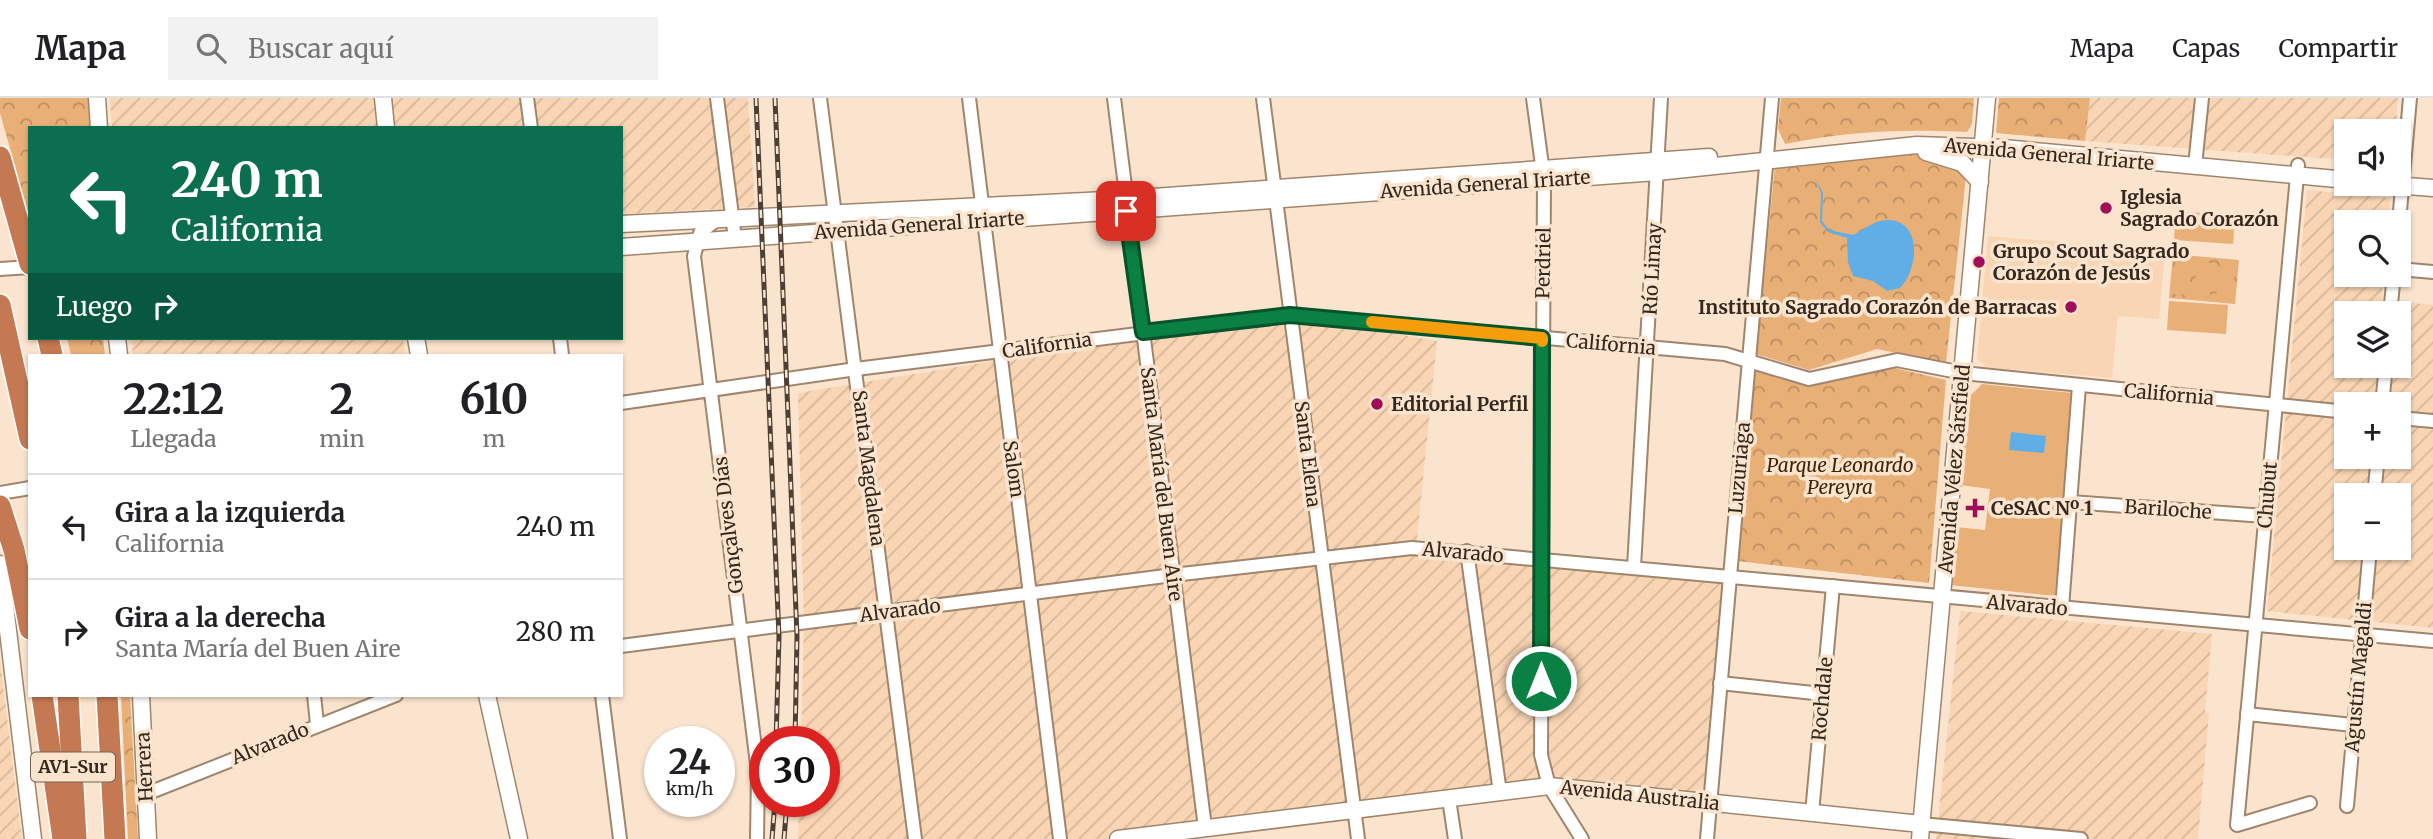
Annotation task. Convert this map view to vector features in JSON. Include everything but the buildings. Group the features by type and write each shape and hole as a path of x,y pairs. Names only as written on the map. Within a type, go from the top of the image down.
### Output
{"highway":[{"path":"0,157 28,258"},
{"path":"0,304 28,430"},
{"path":"0,506 28,618"},
{"path":"42,697 63,839"},
{"name":"AV1-Sur","path":"68,697 76,839"},
{"name":"AV1-Sur","path":"107,697 115,839"}],"main road":[{"path":"97,98 99,126"},
{"path":"383,98 386,126"},
{"name":"Avenida Vélez Sársfield","path":"1921,832 1987,98"},
{"name":"Avenida General Iriarte","path":"1766,158 1866,138 1942,135 1983,142 2297,171 2334,178"},
{"name":"Avenida General Iriarte","path":"623,224 835,213 983,213 1125,205 1766,158 1882,146 1983,142"},
{"path":"1882,146 1955,159 1968,167 1980,182"},
{"name":"Avenida General Iriarte","path":"2297,171 2334,170"},
{"path":"2411,179 2433,178"},
{"path":"2411,182 2433,188"},
{"name":"Avenida General Iriarte","path":"623,247 837,230 983,213"},
{"path":"0,564 33,839"},
{"name":"Herrera","path":"141,697 148,839"},
{"path":"487,697 519,839"},
{"name":"Avenida Australia","path":"1118,839 1549,786 1812,813 1921,832"}],"street":[{"path":"527,98 531,126"},
{"path":"717,98 735,239"},
{"name":"Santa Magdalena","path":"820,98 888,611 915,839"},
{"name":"Salom","path":"969,98 1060,839"},
{"name":"Santa María del Buen Aire","path":"1114,98 1125,205 1205,828"},
{"name":"Santa Elena","path":"1263,98 1358,839"},
{"name":"Perdriel","path":"1533,98 1544,174 1541,755 1549,786 1581,839"},
{"name":"Río Limay","path":"1634,567 1661,98"},
{"name":"Luzuriaga","path":"1707,839 1772,98"},
{"path":"2195,161 2202,98"},
{"path":"2408,119 2410,98"},
{"name":"Chubut","path":"2297,171 2237,825 2310,803"},
{"path":"695,243 704,228 715,221"},
{"name":"Gonçalves Días","path":"695,243 694,256 758,772 757,839"},
{"path":"0,269 28,265"},
{"path":"2411,270 2433,272"},
{"name":"California","path":"623,403 856,369 1290,315 1648,347 1749,359 1813,379 1891,360 1963,373 2334,411"},
{"path":"2062,608 2079,386"},
{"path":"2411,419 2433,421"},
{"path":"0,493 28,488"},
{"name":"Bariloche","path":"2070,502 2265,516"},
{"name":"Alvarado","path":"623,646 1393,548 1467,551 1942,597 2433,640"},
{"path":"1467,551 1500,793"},
{"name":"Agustín Magaldi","path":"2347,806 2369,560"},
{"name":"Rochdale","path":"1812,813 1833,586"},
{"path":"1720,683 1823,694"},
{"path":"314,697 317,724"},
{"name":"Alvarado","path":"146,794 391,697"},
{"path":"602,697 620,839"},
{"path":"2247,714 2353,725"},
{"path":"1449,799 1455,839"},
{"name":"Avenida Australia","path":"1921,832 2081,839"}],"shaded area":[{"path":"110,98 748,98 755,207 623,214 623,126 112,126"},
{"path":"2090,98 2398,98 2397,119 2334,119 2334,159 2085,141"},
{"path":"2307,190 2334,193 2334,196 2390,198 2389,210 2334,210 2334,287 2383,287 2382,300 2392,301 2334,301 2334,378 2411,378 2411,303 2433,305 2433,628 2267,611"},
{"name":"Instituto Sagrado Corazón de Barracas","path":"1988,236 2165,250 2159,319 2118,316 2112,378 1986,367 1977,359"},
{"path":"1281,314 1437,341 1416,549 1731,577 1709,795 1535,787 1108,839 798,839 799,817 840,817 840,726 801,726 804,626 798,393"},
{"path":"131,340 403,340 405,354 133,354"},
{"path":"1960,611 2212,634 2205,712 2209,713 2198,839 1936,839"},
{"path":"0,661 22,839 0,839"}],"green space":[{"path":"0,98 91,98 92,126 28,126 28,212 0,113"},
{"path":"1781,98 1974,98 1972,124 1967,132 1876,132 1785,144 1778,129"},
{"path":"1999,98 2090,98 2085,141 1996,133"},
{"path":"1876,154 1927,155 1963,169 1966,176 1946,363 1877,349 1809,370 1756,354 1775,166"},
{"path":"2176,211 2235,215 2233,244 2174,240"},
{"path":"2173,254 2239,260 2235,304 2169,298"},
{"path":"2176,260 2192,261 2189,295 2173,294"},
{"path":"2197,262 2213,263 2210,297 2194,296"},
{"path":"2220,264 2235,266 2232,299 2216,298"},
{"path":"2169,301 2228,305 2226,334 2167,330"},
{"path":"67,340 103,340 105,354 71,354"},
{"name":"Parque Leonardo Pereyra","path":"1877,364 1946,380 1929,583 1737,561 1753,366 1808,384"},
{"path":"1982,384 2073,393 2055,596 1950,585 1956,527 1985,530 1990,489 1960,485 1969,397"},
{"path":"121,697 130,697 138,839 128,839"}],"water":[{"path":"1815,178 1823,193 1822,221 1829,230 1853,235 1884,220 1900,223 1908,229 1914,248 1913,259 1911,270 1900,288 1887,291 1873,281 1853,276 1848,262 1847,238 1828,232 1820,222 1821,193"},
{"path":"2011,432 2046,436 2044,453 2009,450"}],"railway":[{"path":"756,98 779,637 776,726"},
{"path":"775,98 797,636 795,726"},
{"path":"772,839 774,817"},
{"path":"784,839 786,817"}],"slow traffic":[{"path":"1372,322 1542,338 1542,341"}],"place":[{"name":"Iglesia Sagrado Corazón","path":"2106,208"},
{"name":"Grupo Scout Sagrado Corazón de Jesús","path":"1979,262"},
{"name":"Instituto Sagrado Corazón de Barracas","path":"2071,307"},
{"name":"Editorial Perfil","path":"1377,404"},
{"name":"CeSAC Nº 1","path":"1975,508"}],"route":[{"path":"1126,211 1143,332 1290,315 1542,338 1541,681"}]}
